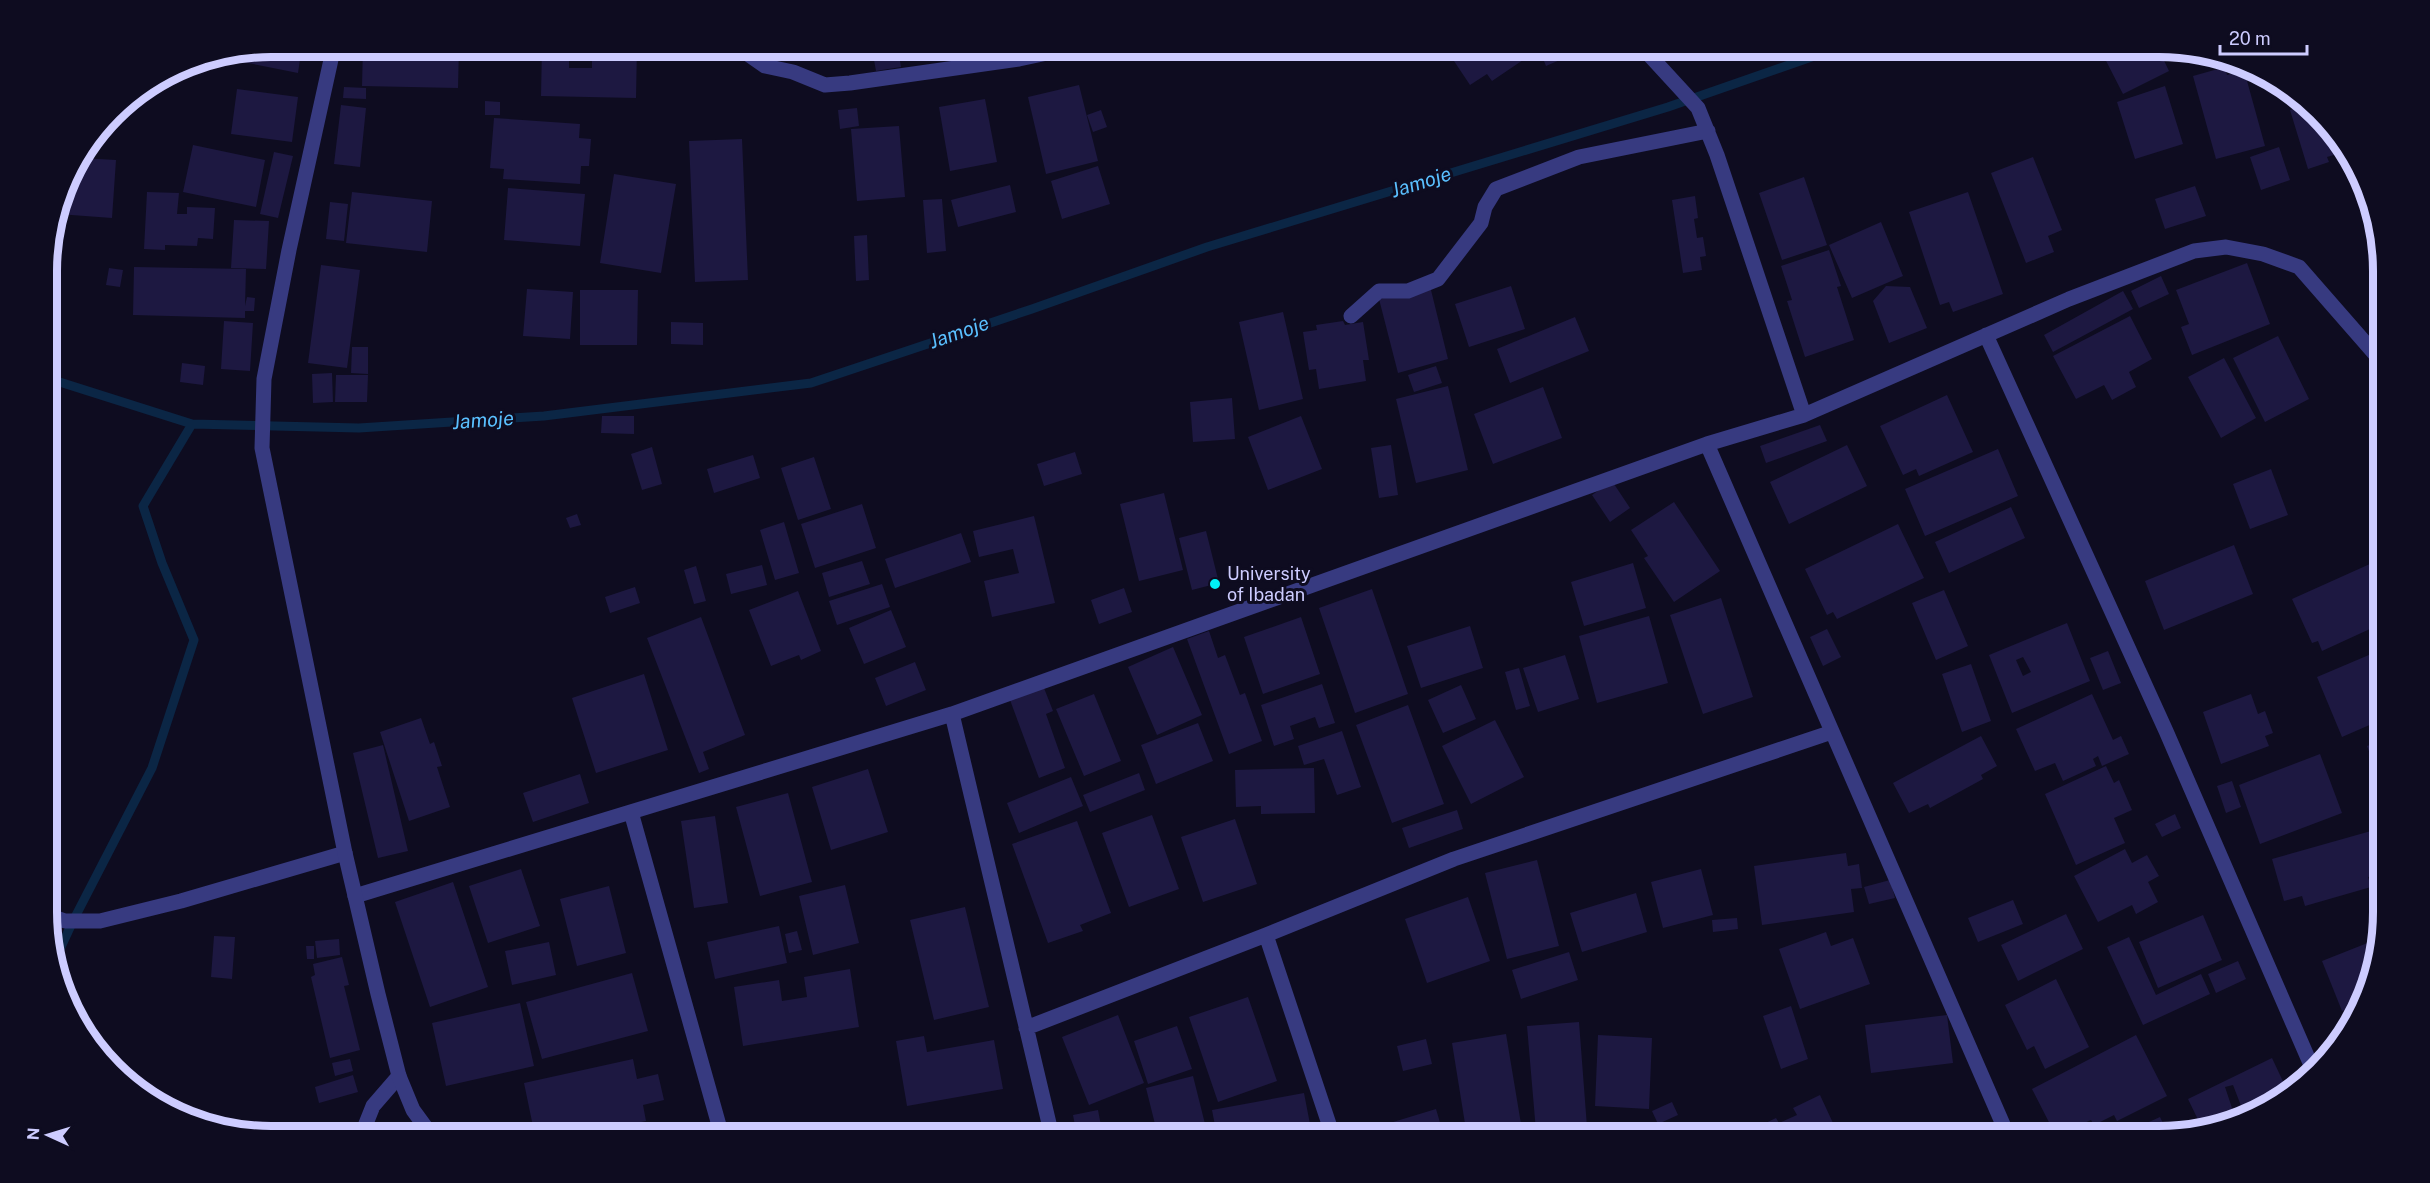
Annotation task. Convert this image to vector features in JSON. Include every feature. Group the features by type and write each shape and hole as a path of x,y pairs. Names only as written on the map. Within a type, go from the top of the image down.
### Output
{"street":[{"path":"332,57 289,250 264,379 262,448 345,853 399,1076 413,1110 425,1126"},
{"path":"752,57 765,66 793,72 825,85 1028,57"},
{"path":"1651,57 1698,108 1708,131 1804,415"},
{"path":"1351,316 1379,291 1408,291 1438,279 1481,223 1485,207 1496,189 1579,157 1708,131"},
{"path":"356,896 952,714 1707,444 1804,415 2069,299 2194,251 2226,246 2263,254 2299,267 2373,349"},
{"path":"1986,335 2166,731 2310,1063"},
{"path":"1707,444 2004,1126"},
{"path":"952,714 1050,1126"},
{"path":"1026,1028 1454,859 1832,732"},
{"path":"631,812 719,1126"},
{"path":"57,918 65,921 100,921 181,901 345,853"},
{"path":"1266,935 1330,1126"},
{"path":"365,1126 373,1106 399,1076"}],"building":[{"path":"257,57 300,57 298,73 234,60"},
{"path":"363,57 459,57 458,88 362,86"},
{"path":"542,57 637,57 636,98 541,96","holes":["569,59 592,60 592,68 569,68"]},
{"path":"899,57 901,67 876,71 874,60"},
{"path":"1451,57 1528,57 1492,81 1487,74 1470,85"},
{"path":"1542,57 1567,57 1546,66"},
{"path":"2104,57 2162,57 2169,71 2123,94"},
{"path":"2225,67 2227,75 2238,72 2245,75 2265,146 2216,159 2193,76"},
{"path":"1079,85 1098,161 1046,174 1028,97"},
{"path":"2165,86 2183,144 2135,159 2117,102"},
{"path":"344,87 366,88 366,99 343,98"},
{"path":"237,89 298,97 292,142 231,134"},
{"path":"985,99 997,162 950,171 939,107"},
{"path":"485,101 500,102 500,115 485,115"},
{"path":"341,105 366,108 360,167 334,164"},
{"path":"857,108 859,126 840,129 838,110"},
{"path":"2297,108 2329,141 2338,154 2327,157 2329,162 2308,169 2290,110"},
{"path":"1101,110 1107,127 1093,132 1087,115"},
{"path":"494,118 580,124 579,138 591,139 589,166 581,166 580,184 503,179 504,169 490,168"},
{"path":"899,126 905,197 857,201 851,129"},
{"path":"742,139 748,280 695,282 689,141"},
{"path":"193,145 265,160 256,207 183,192"},
{"path":"2279,147 2290,180 2261,190 2250,157"},
{"path":"274,152 293,156 278,218 260,214"},
{"path":"2033,157 2062,230 2048,236 2054,252 2026,263 1991,173"},
{"path":"89,159 116,160 112,218 64,214 73,189"},
{"path":"1098,166 1110,204 1062,219 1051,181"},
{"path":"614,174 676,184 661,273 600,263"},
{"path":"1804,177 1827,245 1782,260 1759,193"},
{"path":"1010,185 1016,212 958,227 951,200"},
{"path":"2195,186 2206,216 2165,229 2155,199"},
{"path":"508,188 585,194 580,246 504,240"},
{"path":"147,192 179,193 177,214 187,214 187,207 215,208 213,239 198,238 197,246 165,245 165,250 144,249"},
{"path":"352,192 432,201 427,252 346,243"},
{"path":"1968,192 2003,294 1953,312 1949,302 1940,305 1909,212"},
{"path":"1695,196 1698,218 1694,219 1697,238 1703,237 1706,256 1700,257 1702,270 1683,273 1672,200"},
{"path":"942,199 946,251 927,253 923,200"},
{"path":"330,202 348,204 344,241 326,239"},
{"path":"234,220 269,221 266,269 231,268"},
{"path":"1881,222 1903,276 1852,298 1829,245"},
{"path":"867,235 869,280 856,281 854,236"},
{"path":"1829,250 1841,286 1837,287 1854,340 1805,357 1787,301 1792,300 1781,266"},
{"path":"2247,263 2270,324 2192,355 2181,327 2189,324 2176,290"},
{"path":"321,265 360,270 347,368 308,363"},
{"path":"134,267 246,269 245,306 247,297 255,298 254,311 245,311 245,318 133,315"},
{"path":"109,268 123,270 120,287 106,285"},
{"path":"2161,276 2169,294 2139,308 2131,291"},
{"path":"1430,286 1448,359 1398,373 1379,299"},
{"path":"1511,286 1525,329 1469,347 1455,304"},
{"path":"1886,286 1910,287 1927,328 1889,343 1873,301"},
{"path":"527,289 573,292 570,339 523,336"},
{"path":"580,290 638,290 637,345 580,345"},
{"path":"2123,291 2133,309 2053,352 2044,335"},
{"path":"1283,312 1303,399 1259,410 1239,322"},
{"path":"2130,316 2152,359 2129,372 2136,387 2112,400 2104,385 2076,399 2053,356"},
{"path":"1575,317 1589,351 1510,383 1497,349"},
{"path":"224,321 253,323 250,371 221,369"},
{"path":"1343,321 1345,325 1363,322 1369,360 1363,360 1366,381 1319,389 1316,369 1309,370 1303,332 1317,330 1316,325"},
{"path":"671,322 703,323 703,345 671,344"},
{"path":"2278,336 2309,399 2265,422 2233,358"},
{"path":"352,347 368,347 368,374 351,373"},
{"path":"2224,358 2256,418 2221,438 2188,377"},
{"path":"182,363 205,366 203,385 180,382"},
{"path":"1436,366 1442,383 1414,392 1408,375"},
{"path":"332,373 333,402 313,403 312,374"},
{"path":"336,375 368,375 367,402 335,402"},
{"path":"1448,386 1468,470 1416,483 1396,399"},
{"path":"1543,387 1562,438 1493,464 1474,414"},
{"path":"1947,395 1973,452 1919,476 1916,469 1903,475 1880,426"},
{"path":"1232,398 1235,439 1193,442 1190,402"},
{"path":"602,416 634,416 634,434 601,433"},
{"path":"1301,416 1322,469 1268,490 1248,437"},
{"path":"1820,425 1827,441 1766,463 1760,446"},
{"path":"1391,445 1398,495 1379,498 1371,448"},
{"path":"1847,445 1867,486 1789,524 1770,482"},
{"path":"652,447 662,484 642,490 631,454"},
{"path":"1998,449 2018,496 1925,536 1905,489"},
{"path":"1075,452 1082,474 1044,486 1037,464"},
{"path":"753,455 760,478 714,493 707,469"},
{"path":"814,457 831,509 798,520 781,468"},
{"path":"2271,469 2288,515 2250,529 2233,484"},
{"path":"1612,481 1630,508 1610,522 1592,495"},
{"path":"1164,493 1183,570 1139,581 1120,504"},
{"path":"1674,502 1720,571 1674,602 1644,558 1648,556 1631,530"},
{"path":"862,504 876,548 815,568 801,524"},
{"path":"2011,507 2025,538 1949,573 1935,542"},
{"path":"577,514 581,525 570,528 566,518"},
{"path":"1034,516 1055,603 992,617 984,581 1019,573 1013,549 979,557 973,531"},
{"path":"784,522 799,573 775,580 760,530"},
{"path":"1898,524 1924,578 1837,619 1833,612 1827,615 1805,569"},
{"path":"1206,531 1219,583 1192,590 1179,538"},
{"path":"961,533 971,562 895,588 885,559"},
{"path":"2234,545 2253,594 2164,630 2145,581"},
{"path":"862,561 870,584 829,597 822,573"},
{"path":"1633,563 1646,608 1584,626 1571,582"},
{"path":"2373,563 2373,628 2322,651 2318,641 2312,643 2292,599"},
{"path":"762,565 767,585 731,594 726,574"},
{"path":"696,566 706,601 694,604 684,570"},
{"path":"882,584 890,607 837,625 829,601"},
{"path":"635,587 640,603 610,613 605,597"},
{"path":"1124,588 1132,612 1099,624 1091,600"},
{"path":"1372,589 1408,694 1355,713 1319,608"},
{"path":"1944,590 1968,646 1936,660 1912,603"},
{"path":"798,591 821,651 801,660 799,655 771,666 749,610"},
{"path":"1721,598 1753,697 1703,714 1670,615"},
{"path":"891,610 906,647 864,664 849,628"},
{"path":"1649,616 1668,683 1597,703 1579,636"},
{"path":"701,617 745,735 703,752 709,769 699,773 647,638"},
{"path":"1301,617 1320,674 1263,694 1244,637"},
{"path":"2067,623 2090,681 2012,713 1989,655","holes":["2023,657 2031,672 2023,676 2016,660"]},
{"path":"1470,626 1483,668 1421,688 1407,646"},
{"path":"1827,629 1841,657 1823,666 1810,637"},
{"path":"1209,631 1218,658 1225,655 1240,695 1245,693 1262,741 1229,754 1187,639"},
{"path":"1173,647 1202,715 1157,735 1128,667"},
{"path":"2108,651 2121,683 2103,690 2090,658"},
{"path":"2373,653 2373,723 2342,737 2317,677"},
{"path":"1565,655 1579,699 1538,712 1523,668"},
{"path":"915,662 926,690 886,706 875,678"},
{"path":"1971,664 1991,721 1962,732 1942,674"},
{"path":"1519,668 1530,706 1516,710 1505,672"},
{"path":"644,674 668,750 596,773 572,698"},
{"path":"1322,684 1335,723 1319,728 1315,717 1290,726 1294,739 1274,746 1261,705"},
{"path":"1461,685 1476,719 1443,733 1428,700"},
{"path":"1044,688 1053,711 1046,714 1065,768 1039,778 1010,700"},
{"path":"1094,694 1121,761 1084,776 1056,709"},
{"path":"2092,694 2113,740 2121,736 2129,754 2102,766 2098,756 2093,759 2096,766 2063,781 2055,763 2035,771 2016,729"},
{"path":"2251,694 2258,714 2265,711 2273,733 2265,736 2269,746 2221,764 2203,712"},
{"path":"1408,705 1444,804 1392,823 1356,725"},
{"path":"421,718 430,744 434,742 442,766 437,767 450,807 409,821 380,732"},
{"path":"1495,720 1524,777 1471,804 1442,746"},
{"path":"1198,723 1213,761 1156,784 1141,745"},
{"path":"1342,731 1361,787 1337,795 1324,759 1304,765 1298,746"},
{"path":"1981,736 1997,766 1981,775 1983,779 1930,808 1928,804 1909,813 1893,783"},
{"path":"2373,744 2373,762 2367,746"},
{"path":"383,745 408,851 378,858 353,753"},
{"path":"2320,754 2342,813 2260,844 2239,785"},
{"path":"2106,766 2114,783 2119,780 2132,810 2114,818 2125,843 2076,865 2045,794"},
{"path":"1314,768 1315,813 1261,814 1261,806 1236,807 1235,770"},
{"path":"868,769 888,832 831,850 812,787"},
{"path":"1139,773 1145,790 1090,812 1083,795"},
{"path":"580,774 589,803 533,822 523,793"},
{"path":"1071,777 1083,806 1019,833 1007,803"},
{"path":"2232,781 2241,807 2226,813 2217,786"},
{"path":"788,793 812,882 760,896 736,807"},
{"path":"1457,810 1463,829 1409,848 1402,828"},
{"path":"2175,814 2181,828 2162,837 2155,824"},
{"path":"1152,815 1179,889 1129,907 1102,833"},
{"path":"715,816 728,903 694,908 681,821"},
{"path":"1235,819 1257,884 1203,902 1181,837"},
{"path":"1077,821 1111,913 1080,925 1083,931 1048,943 1012,844"},
{"path":"2371,831 2373,838 2373,875 2368,877 2371,887 2305,906 2302,896 2284,901 2272,859"},
{"path":"2125,849 2132,863 2147,855 2159,876 2148,882 2158,902 2136,914 2132,905 2098,922 2074,876"},
{"path":"1846,853 1848,866 1859,864 1862,888 1851,889 1854,912 1762,925 1754,866"},
{"path":"1537,860 1559,946 1507,959 1485,873"},
{"path":"521,869 540,926 488,943 469,886"},
{"path":"1701,869 1713,915 1663,928 1651,882"},
{"path":"1890,880 1895,898 1869,904 1864,887"},
{"path":"453,882 488,987 430,1007 395,902"},
{"path":"845,885 859,943 813,955 799,896"},
{"path":"609,886 626,953 577,966 560,899"},
{"path":"1636,893 1647,932 1582,952 1570,913"},
{"path":"1468,897 1490,961 1427,983 1405,919"},
{"path":"2013,900 2023,924 1978,942 1968,918"},
{"path":"965,907 989,1007 934,1020 910,920"},
{"path":"2066,914 2083,949 2018,981 2001,945"},
{"path":"2203,915 2222,960 2158,988 2139,942"},
{"path":"1737,918 1738,929 1713,932 1712,920"},
{"path":"779,926 787,963 715,979 707,942"},
{"path":"797,931 802,950 789,953 785,934"},
{"path":"1826,932 1831,946 1853,938 1870,984 1800,1009 1779,949"},
{"path":"214,936 235,937 232,979 211,977"},
{"path":"2129,937 2156,995 2201,974 2210,994 2143,1025 2107,947"},
{"path":"339,939 340,955 317,958 315,941"},
{"path":"549,942 556,975 512,985 505,951"},
{"path":"2370,942 2366,968 2351,1008 2342,1011 2322,961"},
{"path":"306,946 314,946 314,959 307,959"},
{"path":"1569,952 1578,980 1521,999 1512,970"},
{"path":"342,957 349,985 344,986 360,1050 330,1058 311,977 315,975 313,964"},
{"path":"2238,961 2246,979 2216,993 2208,974"},
{"path":"850,969 859,1027 743,1046 734,987 779,980 782,1001 807,997 804,977"},
{"path":"632,973 648,1031 542,1059 526,1002"},
{"path":"2056,979 2089,1047 2045,1069 2034,1046 2027,1050 2005,1005"},
{"path":"1248,997 1277,1081 1218,1102 1189,1017"},
{"path":"520,1003 534,1066 446,1086 432,1023"},
{"path":"1791,1006 1808,1059 1781,1069 1763,1016"},
{"path":"1118,1015 1144,1083 1089,1105 1062,1037"},
{"path":"1947,1015 1953,1063 1871,1073 1865,1025"},
{"path":"1579,1022 1587,1126 1536,1126 1527,1026"},
{"path":"1177,1026 1192,1069 1148,1084 1134,1041"},
{"path":"1506,1034 1521,1126 1465,1126 1452,1043"},
{"path":"1598,1035 1652,1038 1649,1109 1595,1106"},
{"path":"2136,1035 2167,1096 2117,1121 2114,1115 2094,1125 2091,1120 2078,1126 2051,1126 2032,1089"},
{"path":"924,1036 927,1052 994,1040 1003,1089 907,1106 896,1041"},
{"path":"1426,1039 1432,1064 1403,1071 1397,1046"},
{"path":"2272,1058 2285,1085 2242,1109 2233,1085 2225,1087 2234,1113 2199,1122 2188,1099"},
{"path":"350,1059 353,1071 335,1076 332,1063"},
{"path":"633,1059 637,1079 658,1074 664,1100 643,1105 646,1121 622,1126 533,1126 524,1083"},
{"path":"353,1075 358,1092 319,1103 315,1087"},
{"path":"1193,1076 1206,1126 1156,1126 1146,1088"},
{"path":"1304,1093 1310,1124 1215,1126 1212,1110"},
{"path":"1820,1095 1834,1126 1759,1126 1776,1118 1779,1123 1797,1115 1793,1108"},
{"path":"1672,1102 1678,1115 1658,1124 1652,1111"},
{"path":"1436,1109 1441,1126 1380,1126"},
{"path":"1098,1110 1101,1126 1075,1126 1073,1115"},
{"path":"2160,1117 2164,1126 2159,1126 2140,1126"}],"waterway":[{"name":"Jamoje","path":"57,381 192,424 359,428 544,416 811,383 1207,247 1668,107 1811,57"},
{"path":"60,949 152,768 194,640 162,563 143,506 192,424"}],"place":[{"name":"University of Ibadan","path":"1215,584"}]}
